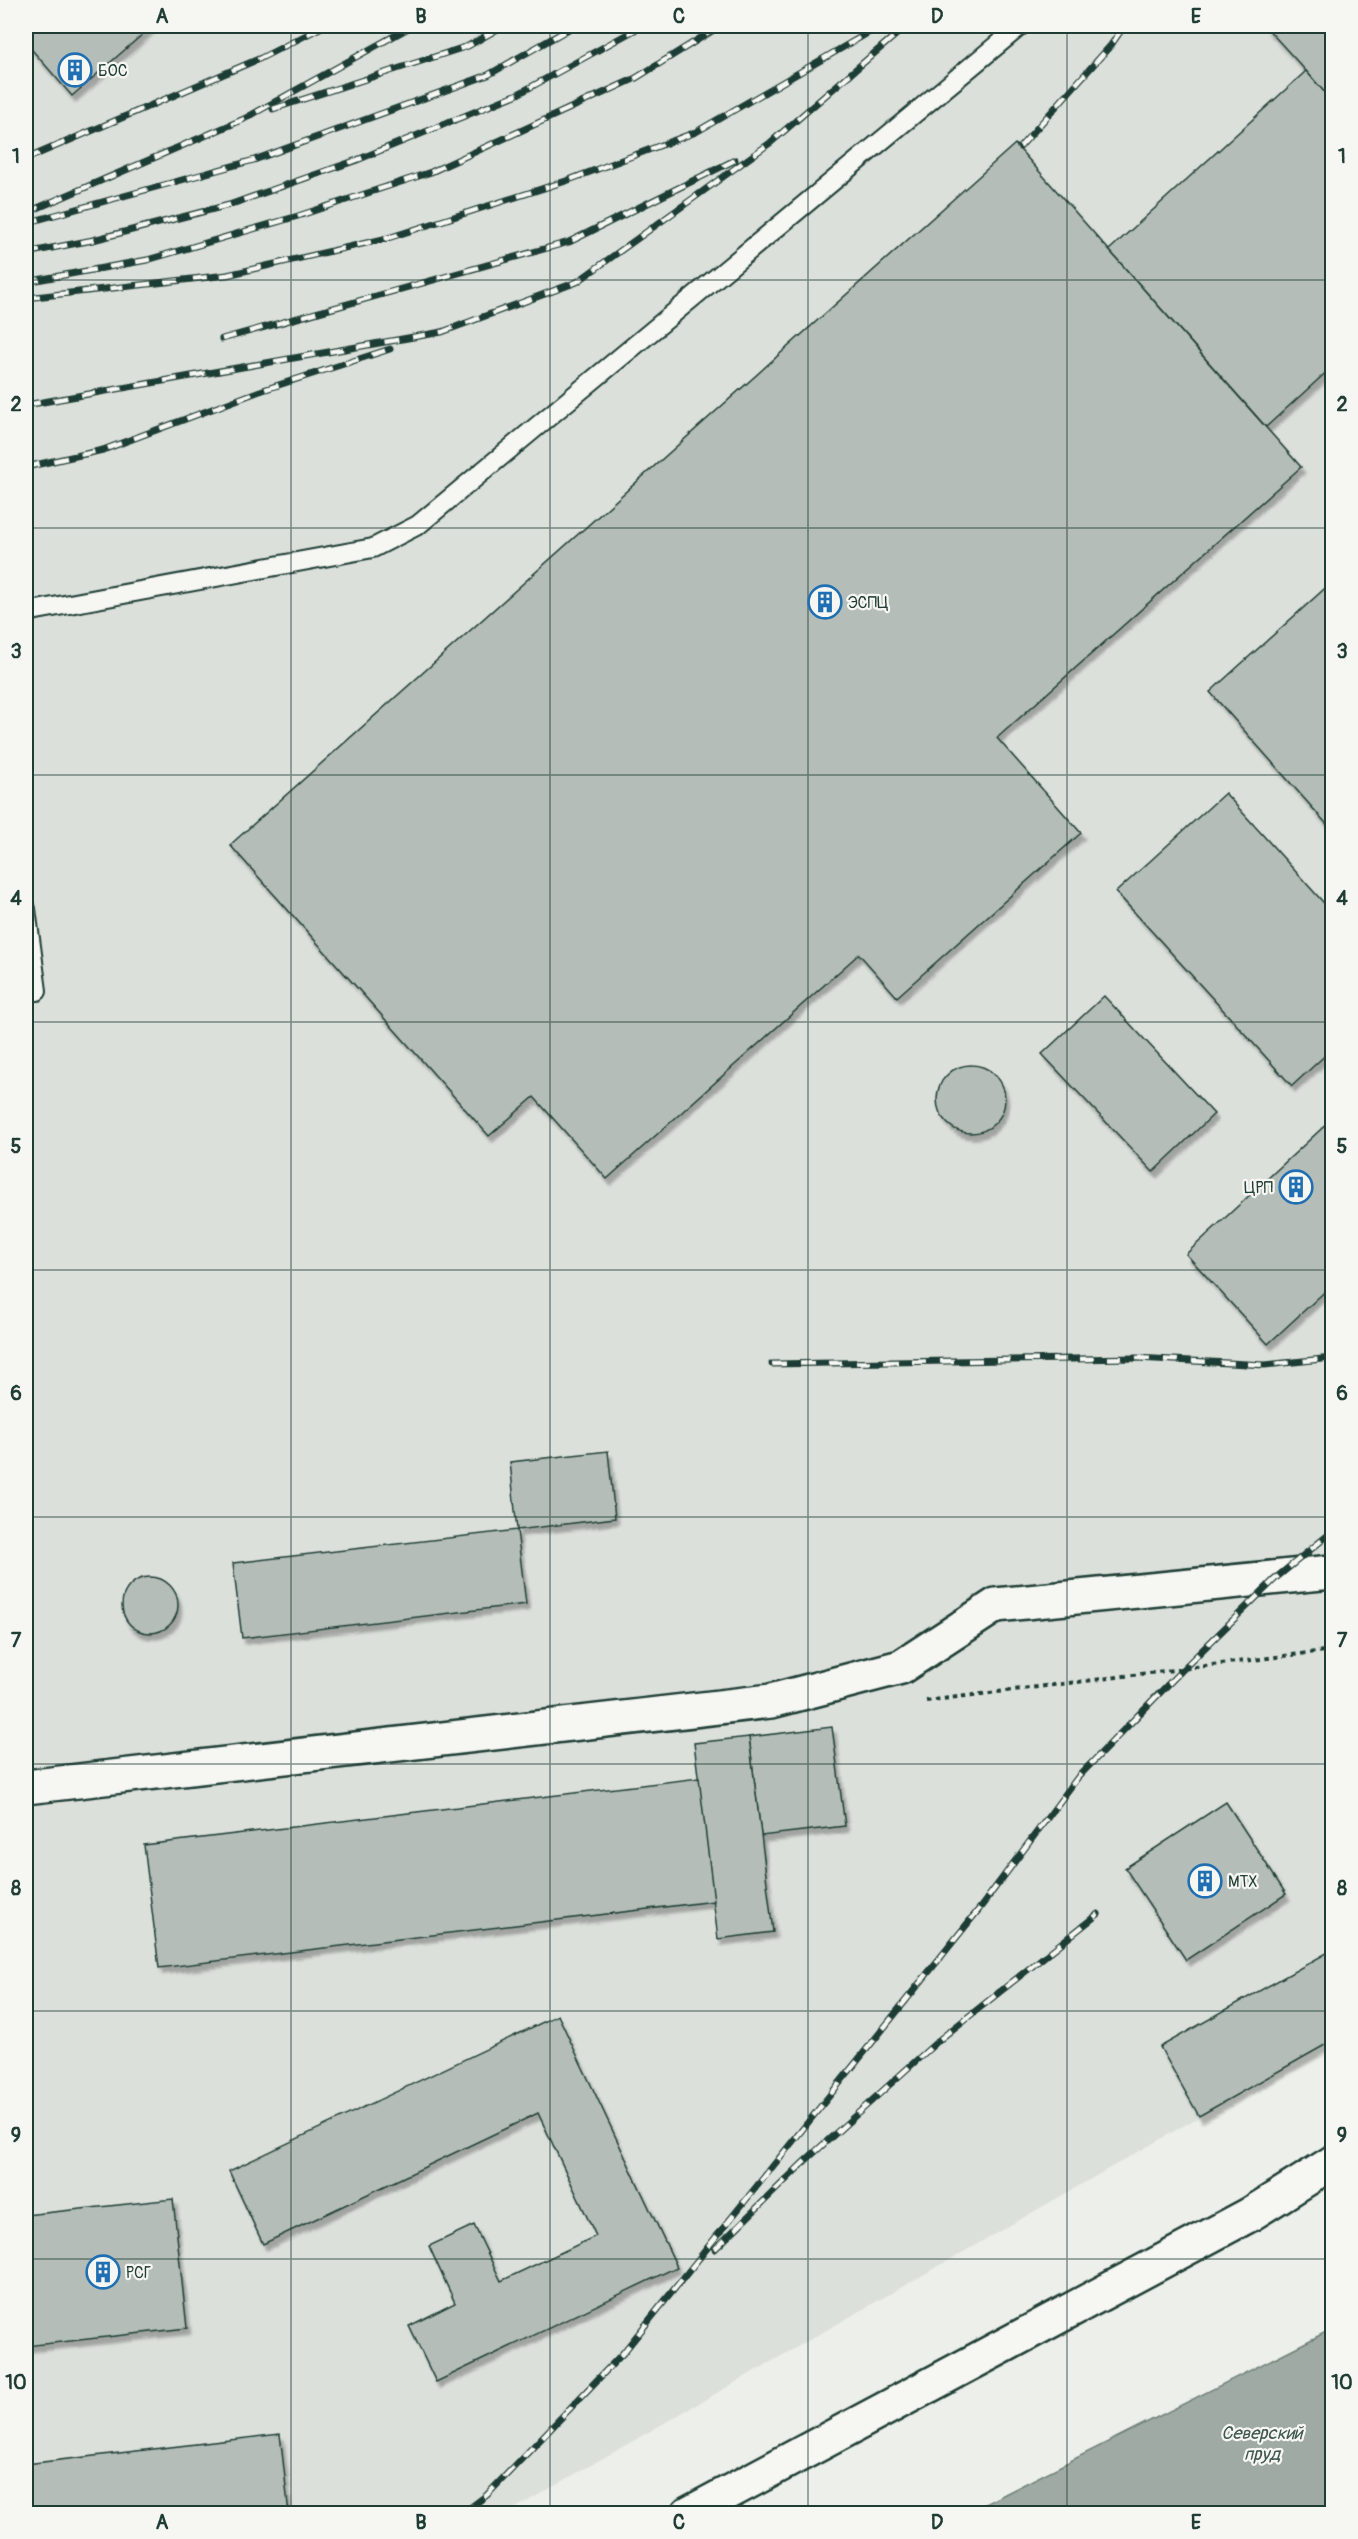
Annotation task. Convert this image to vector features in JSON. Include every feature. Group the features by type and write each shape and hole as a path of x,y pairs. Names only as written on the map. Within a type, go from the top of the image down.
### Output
{"street":[{"path":"26,1787 771,1701 901,1667 996,1605 1332,1572"},
{"path":"688,2514 1249,2216 1332,2163"}],"lane":[{"path":"26,612 373,548 418,525 1020,26"},
{"path":"26,909 37,991"}],"shaded area":[{"path":"26,26 1332,26 1332,2041 507,2513 26,2514"}],"water":[{"name":"Северский пруд","path":"1332,2329 1332,2513 966,2513 981,2506"}],"building":[{"name":"БОС","path":"26,26 152,26 72,96 26,43"},
{"path":"1265,26 1332,26 1332,101 1306,71"},
{"path":"1306,71 1332,101 1332,367 1266,427 1109,250"},
{"name":"ЭСПЦ","path":"1015,144 1301,467 997,738 1081,833 897,997 859,954 607,1179 534,1097 489,1136 230,845"},
{"path":"1332,582 1332,830 1210,692"},
{"path":"1225,793 1332,912 1332,1049 1292,1086 1116,892"},
{"path":"1104,996 1214,1114 1153,1172 1042,1054"},
{"path":"971,1065 984,1068 995,1075 1002,1086 1005,1099 1002,1112 995,1123 984,1130 971,1133 958,1130 947,1123 940,1112 937,1099 940,1086 947,1075 958,1068"},
{"name":"ЦРП","path":"1332,1119 1332,1285 1268,1344 1186,1254"},
{"path":"608,1451 615,1518 517,1530 510,1462"},
{"path":"517,1530 526,1604 242,1638 233,1563"},
{"path":"150,1577 161,1579 170,1585 176,1594 178,1605 176,1616 170,1625 161,1631 150,1633 139,1631 130,1625 124,1616 122,1605 124,1594 130,1585 139,1579"},
{"path":"832,1727 845,1826 761,1836 749,1737"},
{"path":"749,1737 773,1932 718,1939 694,1743"},
{"path":"699,1778 714,1901 159,1968 144,1845"},
{"name":"МТХ","path":"1226,1802 1286,1894 1186,1960 1125,1868"},
{"path":"1332,1950 1332,2041 1199,2116 1160,2047"},
{"path":"558,2015 677,2267 436,2382 409,2326 455,2303 429,2246 474,2225 501,2281 596,2236 538,2113 263,2244 229,2171"},
{"name":"РСГ","path":"173,2199 187,2328 26,2346 26,2215"},
{"path":"280,2434 289,2514 26,2514 26,2464"}],"railway":[{"path":"26,159 261,58 324,26"},
{"path":"26,213 244,119 412,26"},
{"path":"273,109 468,46 503,26"},
{"path":"26,223 254,160 488,75 574,26"},
{"path":"26,253 93,240 229,205 357,160 518,94 642,26"},
{"path":"26,282 147,260 298,216 431,172 636,78 720,26"},
{"path":"26,298 227,275 388,238 566,181 696,132 880,26"},
{"path":"26,405 442,332 577,282 770,143 906,26"},
{"path":"1020,147 1111,45 1124,26"},
{"path":"222,339 569,242 735,160"},
{"path":"26,467 103,450 260,391 390,349"},
{"path":"772,1364 1137,1358 1265,1365 1332,1358"},
{"path":"462,2514 487,2495 623,2353 980,1908 1078,1777 1277,1577 1332,1532"},
{"path":"715,2249 805,2161 939,2040 1098,1914"}],"place":[{"name":"БОС","path":"75,70"},
{"name":"ЭСПЦ","path":"825,602"},
{"name":"ЦРП","path":"1296,1187"},
{"name":"МТХ","path":"1205,1881"},
{"name":"РСГ","path":"103,2272"}]}
